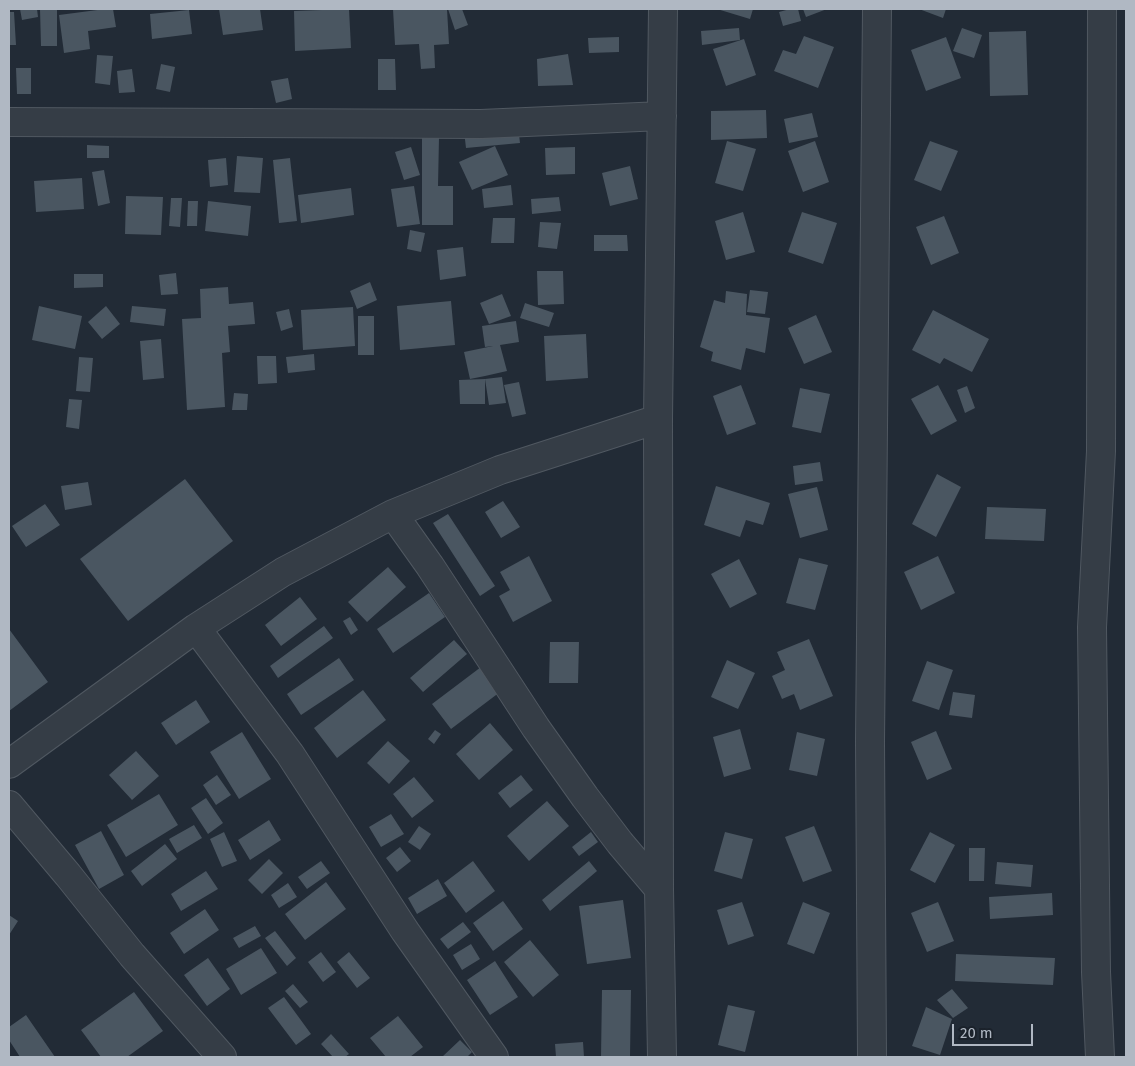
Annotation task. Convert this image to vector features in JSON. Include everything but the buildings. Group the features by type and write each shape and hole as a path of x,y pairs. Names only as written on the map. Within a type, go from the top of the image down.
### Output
{"street":[{"path":"662,1057 659,889 658,419 663,9"},
{"path":"872,1057 870,741 877,9"},
{"path":"1100,1057 1096,972 1092,627 1100,451 1102,9"},
{"path":"9,122 481,124 662,116"},
{"path":"9,764 196,628 283,572 393,514 500,470 658,419"},
{"path":"393,514 430,566 536,728 620,843 659,889"},
{"path":"196,628 290,754 405,931 494,1057"},
{"path":"9,805 132,955 222,1057"}]}
